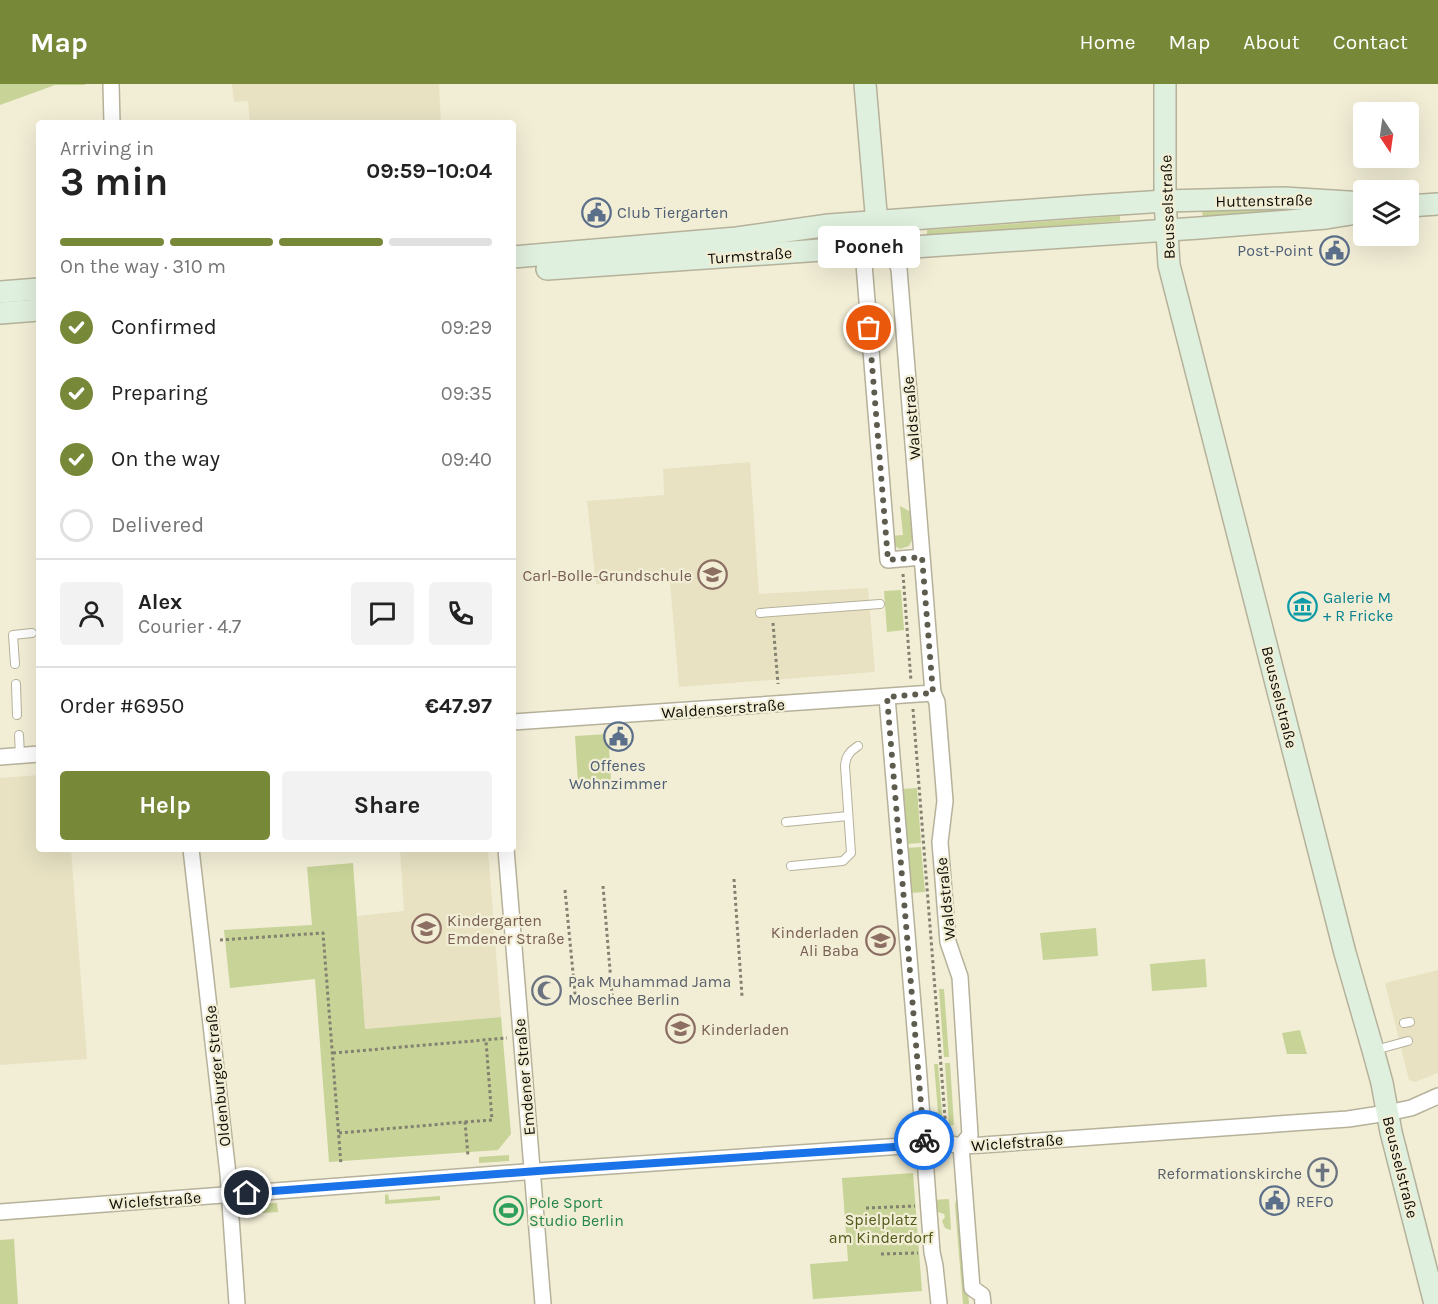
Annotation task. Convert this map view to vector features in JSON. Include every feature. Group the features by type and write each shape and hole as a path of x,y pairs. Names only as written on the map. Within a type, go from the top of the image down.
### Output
{"main road":[{"path":"865,84 879,246"},
{"name":"Beusselstraße","path":"1165,84 1165,201 1169,265 1373,1050 1391,1132 1435,1304"},
{"name":"Huttenstraße","path":"1165,201 1284,198 1353,202"},
{"name":"Turmstraße","path":"516,271 754,246 829,225 1165,201"},
{"path":"1419,205 1438,204"},
{"name":"Huttenstraße","path":"1167,231 1353,214"},
{"name":"Turmstraße","path":"516,257 754,246 898,248 1167,231"},
{"path":"0,292 36,289"},
{"path":"0,313 36,310"}],"street":[{"path":"111,84 112,120"},
{"path":"879,246 864,264 888,560 922,557"},
{"name":"Waldstraße","path":"879,246 896,261 899,269 933,693 937,704 945,801 940,842 948,942 960,976 967,1073 970,1135 961,1146 972,1288 982,1295 983,1304"},
{"name":"Waldenserstraße","path":"516,722 933,693"},
{"path":"887,697 932,1252 939,1304"},
{"path":"0,757 36,754"},
{"name":"Oldenburger Straße","path":"191,852 230,1195 237,1304"},
{"name":"Emdener Straße","path":"506,852 543,1304"},
{"name":"Wiclefstraße","path":"0,1212 532,1171 947,1143 961,1146 1348,1119 1411,1108 1438,1096"}],"lane":[{"path":"760,612 880,604"},
{"path":"15,664 13,635 32,633"},
{"path":"16,684 17,715"},
{"path":"19,735 20,755"},
{"path":"791,866 843,861 851,853 845,766 846,757 858,746"},
{"path":"786,822 848,816"},
{"path":"1373,1050 1408,1041"}],"path":[{"path":"902,558 946,1131"},
{"path":"772,611 778,684"},
{"path":"734,879 742,996"},
{"path":"603,886 613,1006"},
{"path":"565,890 576,1004"},
{"path":"220,940 323,933 341,1165"},
{"path":"333,1053 507,1038"},
{"path":"339,1133 492,1120 486,1040"},
{"path":"465,1122 468,1156"},
{"path":"866,1208 928,1205"},
{"path":"881,1254 932,1252"}],"shaded area":[{"path":"232,84 439,84 441,120 250,120 248,101 234,102"},
{"name":"Carl-Bolle-Grundschule","path":"750,462 759,594 868,588 875,672 679,687 669,572 663,573 664,579 596,584 587,501 664,495 663,469"},
{"path":"36,775 36,852 71,852 87,1059 0,1065 0,778"},
{"name":"Kindergarten Emdener Straße","path":"400,852 488,852 501,1017 365,1029 357,916 404,911"},
{"path":"1438,970 1438,1073 1415,1082 1409,1080 1385,983"}],"green space":[{"path":"0,84 86,85 55,85 0,105"},
{"path":"1285,208 1288,213 1203,218 1202,211"},
{"path":"1120,216 1120,221 927,236 927,230"},
{"path":"900,506 911,512 913,538 909,546 900,549 893,545 890,536 903,535"},
{"path":"901,590 904,630 887,632 884,591"},
{"path":"608,734 611,780 578,783 575,736"},
{"path":"917,788 921,843 906,844 902,789"},
{"path":"921,847 925,892 910,893 906,848"},
{"path":"353,863 365,1029 501,1017 511,1134 498,1150 329,1162 315,979 230,988 224,930 312,925 307,867"},
{"path":"1096,928 1098,956 1043,960 1040,933"},
{"path":"1205,959 1207,987 1152,991 1150,964"},
{"path":"939,989 944,989 949,1057 944,1057"},
{"path":"1300,1030 1307,1054 1287,1054 1282,1033"},
{"path":"945,1063 950,1063 954,1125 949,1126"},
{"path":"934,1064 938,1064 943,1126 930,1128 929,1112 938,1112"},
{"path":"509,1155 509,1161 479,1163 479,1157"},
{"name":"Spielplatz am Kinderdorf","path":"913,1173 922,1291 813,1299 810,1264 848,1261 842,1178"},
{"path":"961,1193 969,1304 963,1304 955,1205 957,1194"},
{"path":"388,1194 389,1200 440,1196 440,1200 385,1204 385,1195"},
{"path":"949,1199 951,1230 945,1228 942,1221 944,1214 933,1213 932,1200"},
{"path":"277,1203 278,1212 262,1213 257,1207 257,1204"},
{"path":"14,1239 18,1304 0,1304 0,1240"}],"way so far":[{"path":"869,328 888,560 922,557 933,693 887,697 924,1140"}],"place":[{"name":"Club Tiergarten","path":"596,212"},
{"name":"Post-Point","path":"1334,250"},
{"name":"Pooneh","path":"869,328"},
{"name":"Carl-Bolle-Grundschule","path":"713,575"},
{"name":"Galerie M + R Fricke","path":"1302,606"},
{"name":"Offenes Wohnzimmer","path":"618,737"},
{"name":"Kindergarten Emdener Straße","path":"426,929"},
{"name":"Kinderladen Ali Baba","path":"880,941"},
{"name":"Pak Muhammad Jama Moschee Berlin","path":"547,990"},
{"name":"Kinderladen","path":"680,1029"},
{"name":"Reformationskirche","path":"1323,1173"},
{"name":"REFO","path":"1275,1201"},
{"name":"Pole Sport Studio Berlin","path":"508,1211"}],"route":[{"path":"247,1193 924,1145 924,1140"}]}
